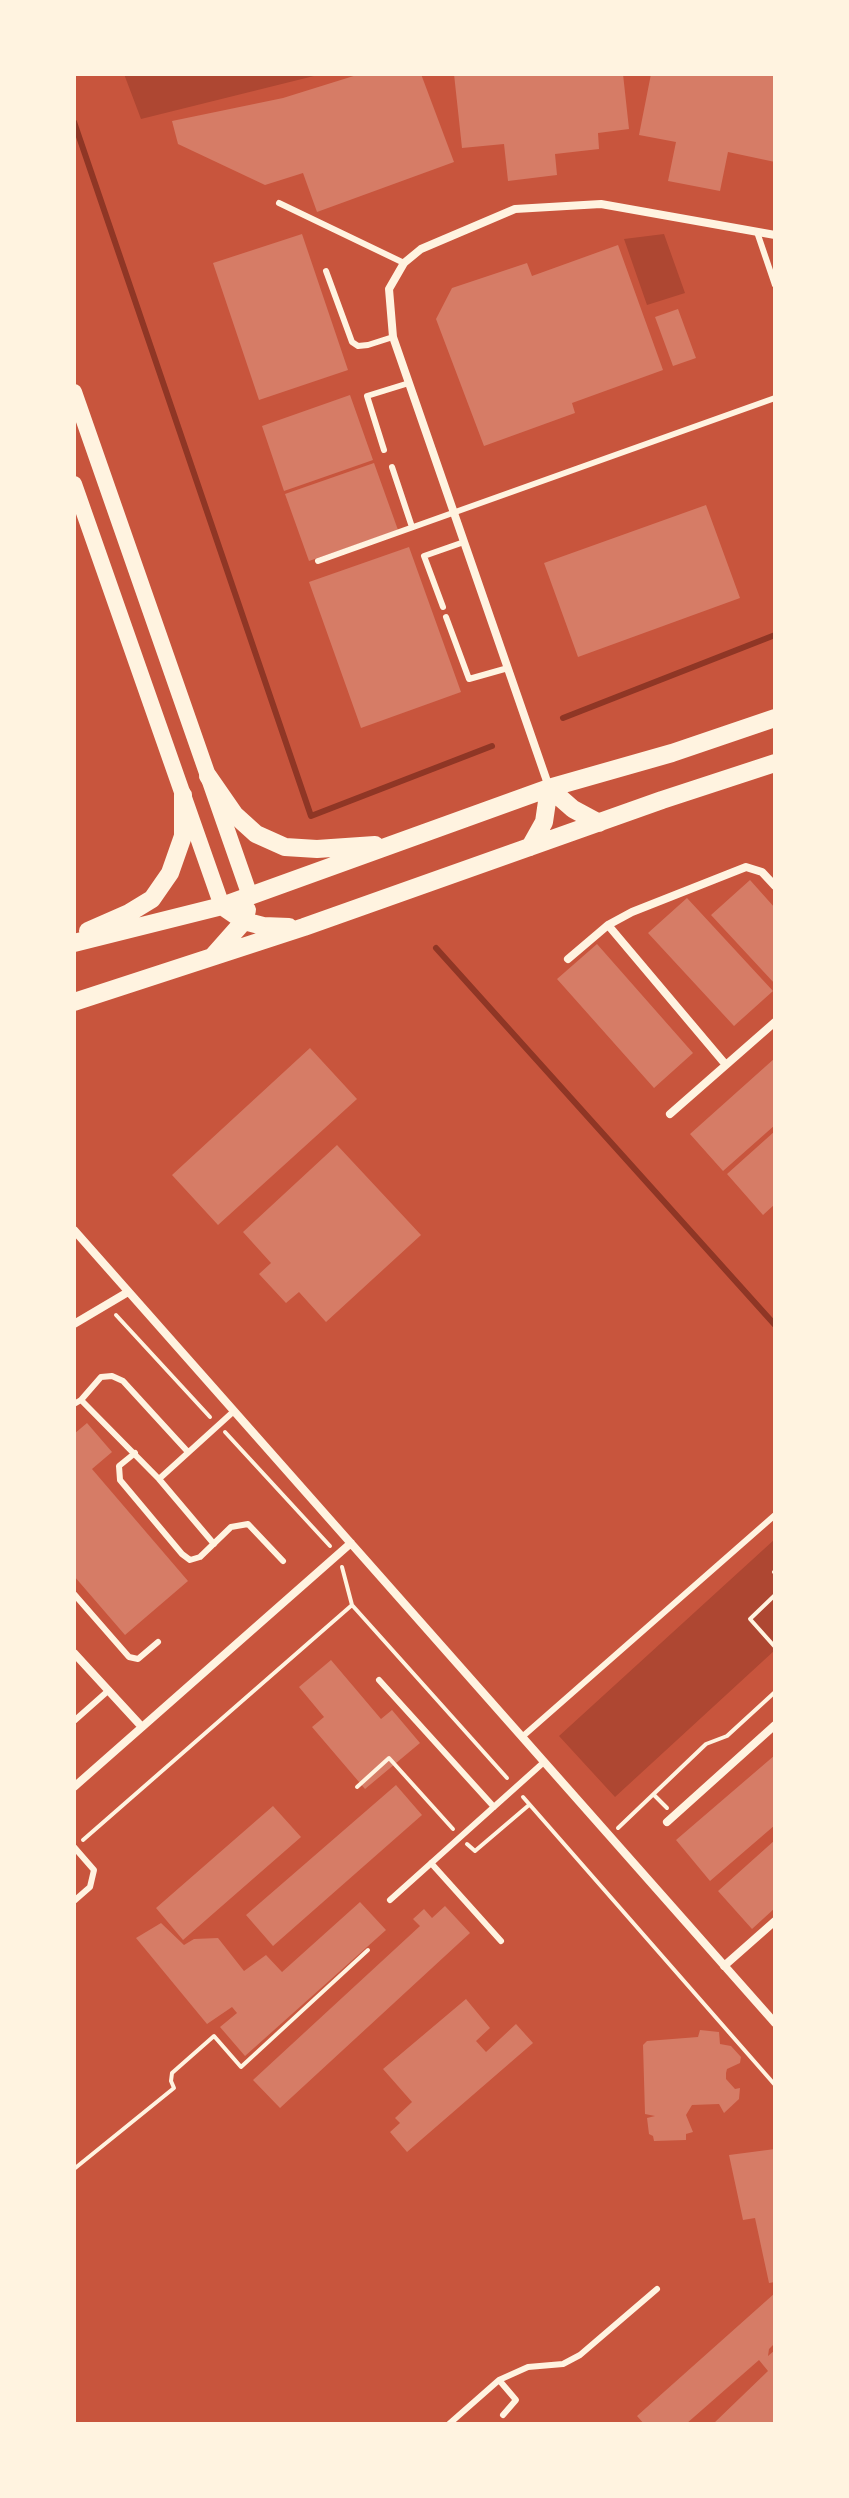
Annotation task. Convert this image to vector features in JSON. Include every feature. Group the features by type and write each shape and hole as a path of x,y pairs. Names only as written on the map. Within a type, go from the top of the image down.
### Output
{"main road":[{"path":"74,392 250,896 244,921 212,958"},
{"path":"74,484 222,906 244,921 263,926 304,927"},
{"path":"74,943 222,906 549,788 672,753 775,718"},
{"path":"74,1002 304,927 775,763"},
{"path":"208,776 235,815 256,834 285,847 317,849 398,844"},
{"path":"549,788 573,809 599,823"},
{"path":"530,847 544,822 549,788"},
{"path":"74,937 129,913 152,899 170,873 183,836 183,795"}],"street":[{"path":"549,788 393,337 389,289 404,263 421,249 515,209 601,204 775,235"},
{"path":"568,959 608,925 632,912 746,867 762,872 775,886"},
{"path":"608,925 726,1065"},
{"path":"670,1114 775,1022"},
{"path":"74,1230 775,2023"},
{"path":"74,1324 128,1292"},
{"path":"74,1787 351,1543"},
{"path":"74,1653 142,1727"},
{"path":"667,1822 775,1725"},
{"path":"724,1966 775,1921"}],"lane":[{"path":"279,203 404,263"},
{"path":"757,232 775,285"},
{"path":"326,271 352,342 358,346 368,345 393,337"},
{"path":"384,450 367,396 409,383"},
{"path":"318,561 775,398"},
{"path":"392,467 412,527"},
{"path":"443,607 424,556 464,542"},
{"path":"446,617 469,679 508,668"},
{"path":"188,1452 123,1381 112,1376 101,1377 78,1402 135,1453 214,1544"},
{"path":"159,1479 234,1411"},
{"path":"135,1453 119,1466 120,1480 190,1560 200,1557 231,1527 248,1524 283,1561"},
{"path":"522,1737 775,1515"},
{"path":"74,1594 129,1657 138,1659 158,1642"},
{"path":"379,1680 494,1807"},
{"path":"74,1721 109,1690"},
{"path":"390,1900 544,1762"},
{"path":"74,1847 94,1870 90,1887 74,1901"},
{"path":"431,1863 501,1941"},
{"path":"449,2424 499,2380 528,2367 563,2364 580,2355 657,2289"},
{"path":"499,2380 516,2400 503,2415"}],"path":[{"path":"106,1304 338,1555 352,1605 775,2085"},
{"path":"775,1595 750,1619 775,1647"},
{"path":"74,1847 352,1605"},
{"path":"611,1835 706,1744 727,1736 775,1692"},
{"path":"357,1787 389,1758 459,1838 475,1851 529,1805"},
{"path":"74,2169 174,2088 172,2073 214,2036 241,2067 368,1950"}],"shaded area":[{"path":"124,74 322,74 141,119"},
{"path":"664,234 685,293 647,305 624,239"},
{"path":"775,1539 775,1650 615,1797 559,1736"}],"building":[{"path":"360,74 421,74 454,162 317,212 303,173 265,185 178,144 172,121 283,98"},
{"path":"454,74 623,74 629,129 598,133 599,149 555,154 557,175 508,181 504,144 462,148"},
{"path":"651,74 775,74 775,162 728,152 720,191 668,181 676,142 639,135"},
{"path":"302,234 348,370 259,400 213,263"},
{"path":"618,245 663,370 572,403 575,413 484,446 436,319 452,288 527,263 532,276"},
{"path":"678,309 696,358 673,366 655,317"},
{"path":"350,395 373,460 284,491 262,426"},
{"path":"374,463 398,530 309,561 285,494"},
{"path":"706,505 740,598 578,657 544,563"},
{"path":"409,547 461,692 361,728 309,582"},
{"path":"750,880 775,908 775,984 711,915"},
{"path":"687,898 773,991 734,1026 648,933"},
{"path":"597,944 693,1053 654,1088 557,979"},
{"path":"310,1048 357,1099 218,1225 172,1175"},
{"path":"775,1058 775,1125 723,1171 690,1134"},
{"path":"775,1131 775,1204 763,1215 727,1174"},
{"path":"337,1145 421,1235 326,1322 299,1292 286,1303 259,1274 271,1263 243,1232"},
{"path":"87,1423 112,1452 92,1469 188,1581 125,1635 74,1576 74,1434"},
{"path":"331,1660 381,1719 392,1710 420,1743 365,1789 312,1727 324,1717 299,1687"},
{"path":"775,1755 775,1825 710,1881 676,1840"},
{"path":"396,1785 422,1815 273,1946 246,1915"},
{"path":"273,1806 301,1837 183,1940 156,1908"},
{"path":"775,1840 775,1908 752,1929 718,1891"},
{"path":"360,1902 386,1930 245,2056 220,2027 237,2013 232,2007 207,2024 136,1938 161,1923 184,1945 194,1939 218,1938 244,1971 266,1955 282,1972"},
{"path":"445,1906 470,1933 280,2108 253,2080 420,1926 413,1919 424,1909 432,1918"},
{"path":"466,1999 490,2028 476,2041 486,2052 516,2024 533,2043 407,2152 390,2132 400,2123 395,2118 412,2102 383,2069"},
{"path":"700,2030 719,2032 720,2044 731,2046 741,2057 740,2063 727,2069 726,2073 726,2079 735,2089 740,2088 739,2099 724,2113 719,2104 692,2105 686,2115 693,2132 686,2134 686,2140 654,2141 649,2134 647,2118 655,2116 645,2114 643,2045 647,2041 698,2037"},
{"path":"775,2149 775,2282 769,2283 755,2218 743,2220 729,2155"},
{"path":"775,2293 775,2343 769,2349 768,2356 775,2350 775,2424 713,2424 768,2371 759,2360 686,2424 644,2424 637,2416"}],"waterway":[{"path":"74,122 311,816 492,746"},
{"path":"563,718 775,635"},
{"path":"436,948 775,1325"}]}
